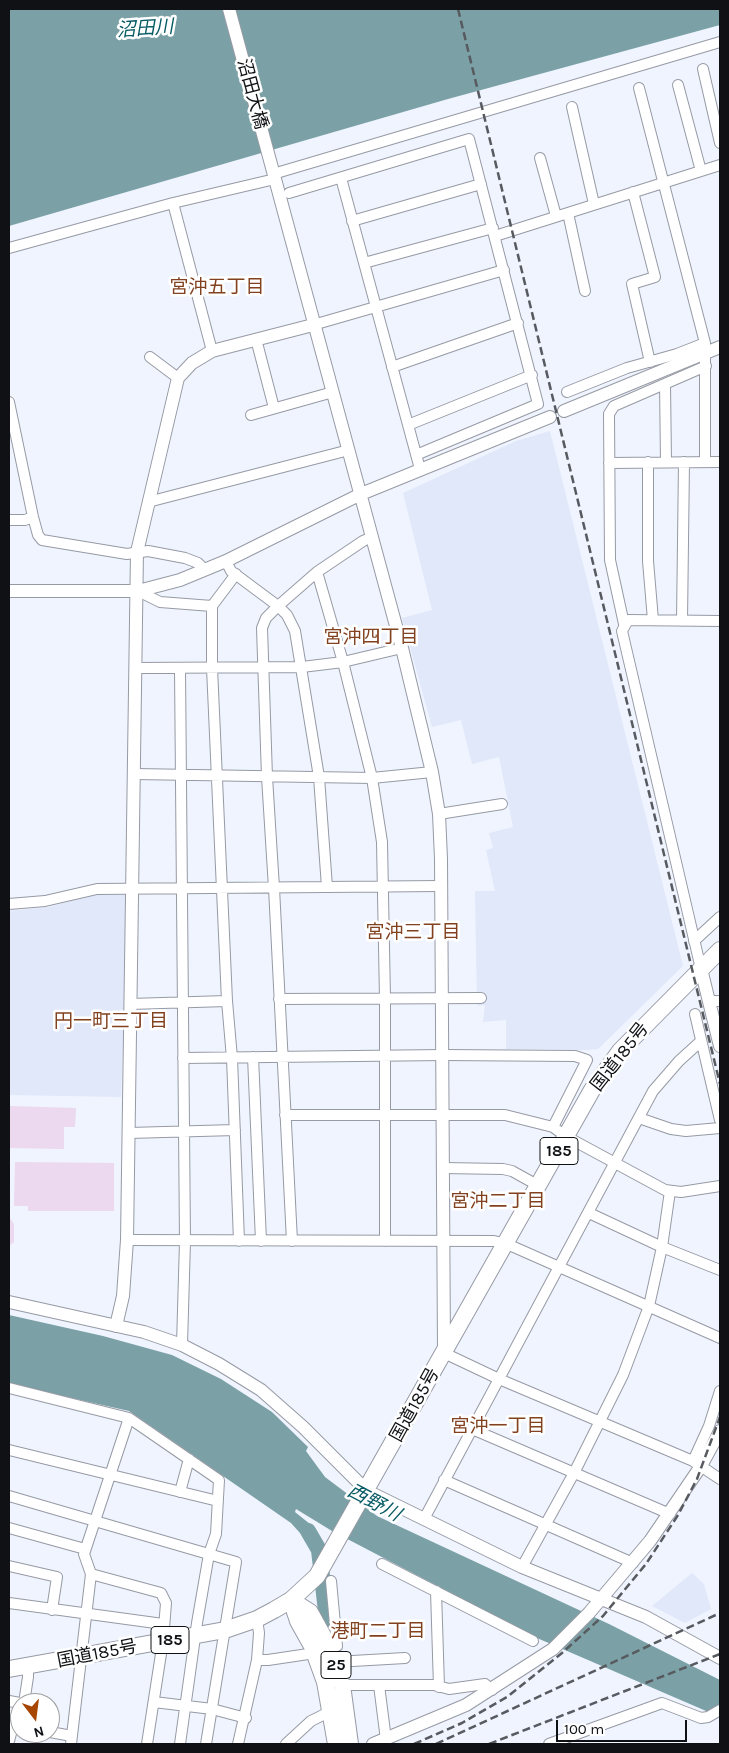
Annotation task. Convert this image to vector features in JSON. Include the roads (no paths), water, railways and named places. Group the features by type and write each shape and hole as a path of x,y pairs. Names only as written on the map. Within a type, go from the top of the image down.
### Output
{"main road":[{"name":"国道185号","path":"9,1669 225,1630 257,1619 292,1600 325,1573 342,1536 364,1496 592,1090 620,1051 720,950"},
{"name":"国道185号","path":"701,969 720,956"},
{"name":"25","path":"292,1600 310,1612 326,1654 342,1685 350,1744"},
{"name":"25","path":"326,1654 325,1682 336,1744"}],"street":[{"name":"沼田大橋","path":"229,9 402,648 432,772 439,814 441,998 444,1055 444,1353"},
{"path":"9,248 174,207 274,175 720,42"},
{"path":"703,69 720,144"},
{"path":"678,85 701,171"},
{"path":"639,88 705,348 705,462"},
{"path":"572,107 594,204"},
{"path":"289,194 469,140 532,375 538,404 416,455"},
{"path":"540,158 556,216"},
{"path":"364,264 568,213 720,165"},
{"path":"341,178 420,469"},
{"path":"352,221 481,184"},
{"path":"634,192 655,278 632,284 650,362"},
{"path":"174,207 212,351"},
{"path":"568,213 585,291"},
{"path":"116,1326 123,1296 127,1240 138,591 137,552 178,378 192,363 212,351 313,325 504,270"},
{"path":"392,367 518,323"},
{"path":"256,339 274,408"},
{"path":"567,392 627,368 705,348 720,347"},
{"path":"564,411 705,348"},
{"path":"150,357 178,378"},
{"path":"706,366 614,406 609,414 610,560 624,624 622,631 694,942 701,969 715,1001 720,1046"},
{"path":"408,425 532,375"},
{"path":"666,384 666,462"},
{"path":"251,415 332,392"},
{"path":"9,402 11,424 33,517 38,535 46,542 127,554 137,552 185,558 198,563 206,570"},
{"path":"9,591 138,591 180,580 226,561 361,494 550,417"},
{"path":"148,502 349,450"},
{"path":"648,462 648,561 653,620"},
{"path":"682,621 684,462"},
{"path":"609,463 720,462"},
{"path":"9,520 25,520 33,517"},
{"path":"292,1241 274,888 266,776 262,628 266,618 278,606 318,572 363,541 372,537"},
{"path":"226,561 236,574 287,615 295,631 319,777 327,887"},
{"path":"318,572 372,778 382,842 385,999 385,1241"},
{"path":"236,574 212,606 212,668 227,1001 232,1058 239,1241"},
{"path":"138,591 160,602 212,606"},
{"path":"624,624 628,620 720,621"},
{"path":"136,668 302,667 343,662 402,648"},
{"path":"180,668 185,1241 182,1346"},
{"path":"135,774 372,778 432,772"},
{"path":"439,814 502,804"},
{"path":"9,904 45,901 97,889 440,886"},
{"path":"694,942 720,917"},
{"path":"279,999 481,998"},
{"path":"130,1004 227,1001"},
{"path":"695,1014 720,1120"},
{"path":"424,1519 653,1091 679,1061 701,1041"},
{"path":"183,1058 444,1055 575,1056 587,1060 553,1127"},
{"path":"253,1057 261,1241"},
{"path":"285,1116 505,1115 553,1127 566,1137 670,1191 681,1192 720,1186"},
{"path":"639,1118 671,1129 686,1131 720,1128"},
{"path":"129,1132 235,1130"},
{"path":"443,1168 503,1169 512,1171 539,1186"},
{"path":"522,1567 544,1524 574,1473 623,1375 649,1306 662,1247 670,1191"},
{"path":"589,1213 662,1247 720,1270"},
{"path":"127,1240 494,1241 507,1244 720,1338"},
{"path":"9,1302 155,1336 182,1346 219,1364 260,1390 304,1427 364,1496 424,1519 522,1567 646,1616 720,1658"},
{"path":"444,1353 499,1379 697,1464 720,1478"},
{"path":"9,1388 129,1418 219,1480 216,1534 210,1554 196,1635 180,1744"},
{"path":"697,1464 720,1391"},
{"path":"60,1736 72,1740 91,1574 84,1554 85,1549 129,1418"},
{"path":"472,1429 670,1514"},
{"path":"373,1744 451,1712 492,1690 553,1649 589,1613 600,1597 633,1563 670,1514 697,1464 720,1431"},
{"path":"9,1450 218,1501"},
{"path":"180,1492 189,1460"},
{"path":"444,1480 633,1563"},
{"path":"9,1496 94,1519 236,1562 206,1744"},
{"path":"9,1528 85,1549"},
{"path":"382,1564 532,1641"},
{"path":"9,1566 57,1576 52,1610"},
{"path":"325,1573 336,1646 326,1654"},
{"path":"91,1574 161,1594 166,1603 163,1641 147,1744"},
{"path":"436,1591 439,1687"},
{"path":"9,1603 163,1624"},
{"path":"238,1744 246,1718 257,1660 259,1633 257,1619"},
{"path":"257,1660 326,1654 405,1658"},
{"path":"24,1693 28,1678 28,1666"},
{"path":"342,1685 434,1685 449,1689 485,1684 492,1690"},
{"path":"379,1685 386,1740"},
{"path":"154,1702 212,1709 246,1718"},
{"path":"549,1744 561,1742 662,1704 671,1705 694,1716 708,1717 720,1710"},
{"path":"286,1744 311,1721 331,1711"}],"water":[{"name":"沼田川","path":"9,9 720,9 720,25 448,99 9,226"},
{"path":"9,1315 103,1336 172,1355 221,1379 272,1412 308,1447 306,1451 325,1477 377,1516 609,1624 720,1680 720,1717 537,1638 332,1531 296,1509 295,1512 310,1524 324,1545 315,1556 308,1542 291,1523 129,1411 9,1384"}],"waterway":[{"path":"308,1531 319,1550 327,1620"}],"railway":[{"path":"458,9 720,1084"},
{"path":"414,1744 462,1723 507,1697 562,1653 603,1616 646,1564 678,1515 697,1479 720,1417"},
{"path":"436,1744 720,1613"},
{"path":"489,1744 720,1654"}],"district":[{"name":"宮沖五丁目","path":"217,288"},
{"name":"宮沖四丁目","path":"371,638"},
{"name":"宮沖三丁目","path":"413,933"},
{"name":"円一町三丁目","path":"111,1022"},
{"name":"宮沖二丁目","path":"498,1202"},
{"name":"宮沖一丁目","path":"498,1427"},
{"name":"港町二丁目","path":"378,1632"}],"water label":[{"name":"西野川","path":"374,1503"}]}
